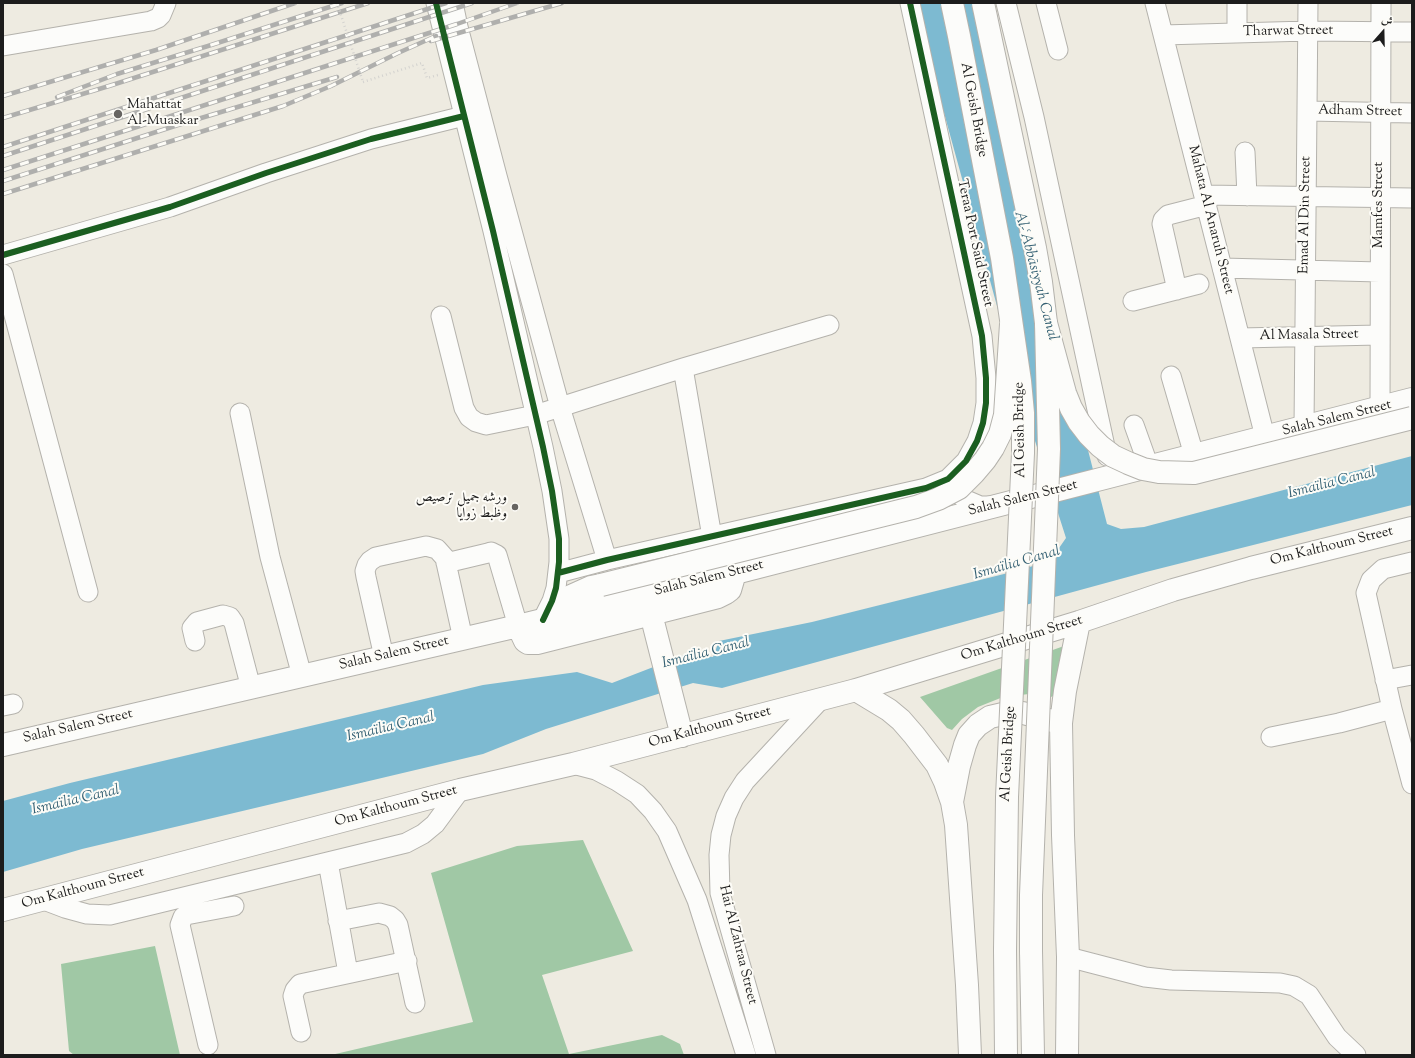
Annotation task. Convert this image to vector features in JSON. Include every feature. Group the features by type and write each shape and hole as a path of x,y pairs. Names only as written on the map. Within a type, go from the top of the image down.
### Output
{"main road":[{"name":"Al Geish Bridge","path":"952,3 1002,258 1020,381 1023,414 1023,453 1007,797 1005,950 1006,1055"},
{"name":"Al Geish Bridge","path":"983,3 1042,282 1046,323 1049,449 1031,895 1033,1055"},
{"path":"1046,323 1065,393 1079,422 1088,435 1105,449 1128,463 1143,469 1159,472 1194,473 1412,418"},
{"path":"546,619 571,596 591,587 916,507 938,499 959,488 974,474 985,460 1000,434 1005,415 1011,324"},
{"name":"Salah Salem Street","path":"3,745 463,639 735,573 1412,399"},
{"name":"Om Kalthoum Street","path":"8,907 44,900 460,790 573,764 820,700 1079,622 1173,590 1214,578 1412,528"},
{"path":"518,626 525,641 532,644 653,623 722,596 730,590 735,573"},
{"path":"1067,1055 1068,957 1063,835 1061,723 1065,691 1079,622"},
{"path":"653,623 682,736"},
{"path":"856,690 889,710 901,720 914,735 936,765 945,782 952,802 956,825 967,985 970,1055"},
{"path":"952,802 964,745 969,735 978,725 990,717 1007,713 1038,716 1061,723"}],"street":[{"path":"3,46 151,21 161,15 166,3"},
{"path":"436,3 464,116 489,178 607,560"},
{"path":"453,3 556,519 559,551 558,573 552,601 546,619"},
{"name":"Teraa Port Said Street","path":"910,3 982,336 986,378 986,403 983,423 977,441 966,461 948,479"},
{"path":"1006,3 1034,117 1111,476"},
{"path":"1046,3 1058,50"},
{"name":"Mahata Al Anaruh Street","path":"1155,3 1265,437"},
{"path":"1237,3 1237,33"},
{"name":"Emad Al Din Street","path":"1304,427 1308,3"},
{"name":"Mamfes Street","path":"1380,408 1381,3"},
{"name":"Tharwat Street","path":"1163,35 1308,31 1412,32"},
{"name":"Adham Street","path":"1307,111 1412,113"},
{"path":"3,255 170,207 266,173 371,139 464,116"},
{"path":"1245,152 1247,196"},
{"path":"1177,290 1162,220 1168,215 1205,200 1247,196 1412,198"},
{"path":"1222,268 1380,272"},
{"path":"3,274 88,592"},
{"path":"1133,301 1200,284"},
{"path":"441,316 464,408 469,416 476,422 486,425 535,415 683,368 829,325"},
{"name":"Al Masala Street","path":"1240,338 1379,335"},
{"path":"683,368 712,537"},
{"path":"1171,376 1194,455"},
{"path":"240,413 270,557 302,676"},
{"path":"1134,425 1149,467"},
{"path":"558,573 607,560 926,488 948,479 955,491 966,500 980,506 995,506"},
{"path":"384,657 365,571 370,561 376,557 426,546 437,549 445,558 463,639"},
{"path":"446,563 492,552 497,555 518,626"},
{"path":"1412,562 1383,569 1371,580 1366,593 1385,680 1412,784"},
{"path":"195,641 192,628 197,622 223,615 230,617 234,623 251,688"},
{"path":"1385,680 1412,675"},
{"name":"Hai Al Zahraa Street","path":"766,1055 720,893 719,855 721,835 726,816 734,798 745,781 820,700"},
{"path":"1271,737 1339,723 1392,709"},
{"name":"Hai Al Zahraa Street","path":"573,764 596,770 637,794 653,811 667,831 697,900 746,1055"},
{"path":"44,900 80,912 110,916 406,843 422,834 435,824 460,790"},
{"path":"328,862 348,973"},
{"path":"697,900 720,893"},
{"path":"180,898 183,917 180,925 208,1045"},
{"path":"183,917 186,915 234,906"},
{"path":"338,921 379,913 390,916 398,925 415,1003"},
{"path":"1068,957 1145,977 1171,980 1280,982 1294,986 1309,995 1337,1037 1356,1055"},
{"path":"301,1032 293,996 295,990 300,984 407,961"}],"path":[{"path":"337,3 363,82 422,63 427,78 453,71"}],"green space":[{"path":"1064,646 1053,696 1051,697 1048,698 1029,694 1003,697 978,707 962,719 952,730 947,728 920,697"},
{"path":"583,840 633,951 542,975 569,1054 662,1035 680,1044 684,1055 331,1055 473,1022 431,873 517,846"},
{"path":"155,946 180,1055 74,1055 69,1051 61,964"}],"water":[{"path":"915,3 973,3 1107,524 1121,529 1144,527 1412,456 1412,505 1146,572 722,688 693,683 546,729 483,754 82,849 3,872 3,801 70,783 483,685 577,672 612,683 687,654 713,657 719,641 812,622 1016,571 1050,561 1066,538 1028,419"}],"railway":[{"path":"3,96 156,50 295,3"},
{"path":"57,97 117,74 342,3"},
{"path":"3,118 109,86 368,3"},
{"path":"3,147 446,3"},
{"path":"3,156 472,3"},
{"path":"3,170 457,24 517,3"},
{"path":"431,41 562,3"},
{"path":"3,194 283,106 331,86 436,36"},
{"path":"3,181 178,125 337,77"}],"cycle path":[{"path":"436,3 493,231 552,491 559,539 559,562 556,588 543,620"},
{"path":"558,573 607,560 926,488 948,479 966,461 977,441 983,423 986,403 986,378 982,336 910,3"},
{"path":"3,255 170,207 266,173 371,139 464,116"}],"place":[{"name":"Mahattat Al-Muaskar","path":"118,114"},
{"name":"ورشه جميل ترصيص وظبط زوايا","path":"515,507"}],"water label":[{"name":"Al-ʿAbbāsiyyah Canal","path":"1035,276"},
{"name":"Ismaïlia Canal","path":"1332,484"},
{"name":"Ismaïlia Canal","path":"1017,564"},
{"name":"Ismaïlia Canal","path":"706,654"},
{"name":"Ismaïlia Canal","path":"391,728"},
{"name":"Ismaïlia Canal","path":"76,801"}]}
